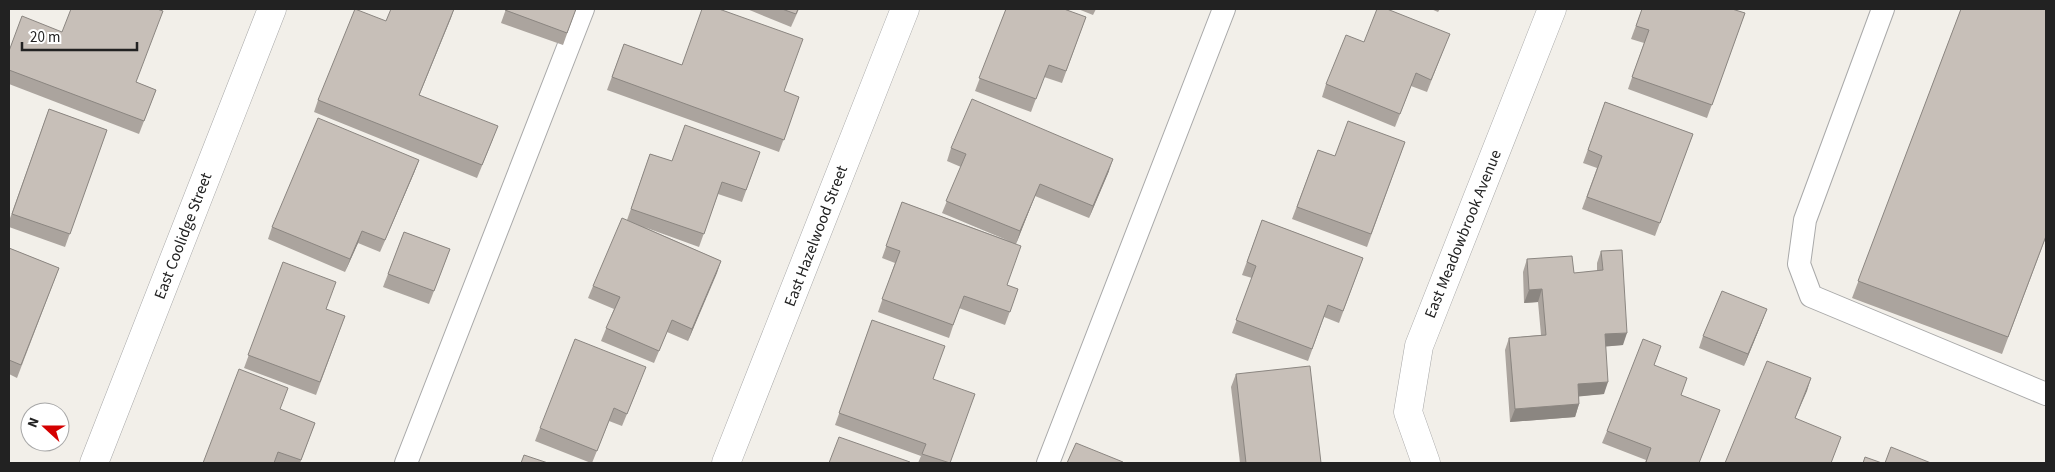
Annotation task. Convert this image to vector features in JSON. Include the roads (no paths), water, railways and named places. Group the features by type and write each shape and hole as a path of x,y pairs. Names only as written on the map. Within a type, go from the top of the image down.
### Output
{"street":[{"name":"East Coolidge Street","path":"94,463 272,9"},
{"name":"East Hazelwood Street","path":"726,463 905,9"},
{"name":"East Meadowbrook Avenue","path":"1426,463 1408,412 1419,346 1552,9"}],"lane":[{"path":"406,463 583,9"},
{"path":"1048,463 1224,9"},
{"path":"1883,9 1805,220 1799,264 1811,296 2046,394"}]}
